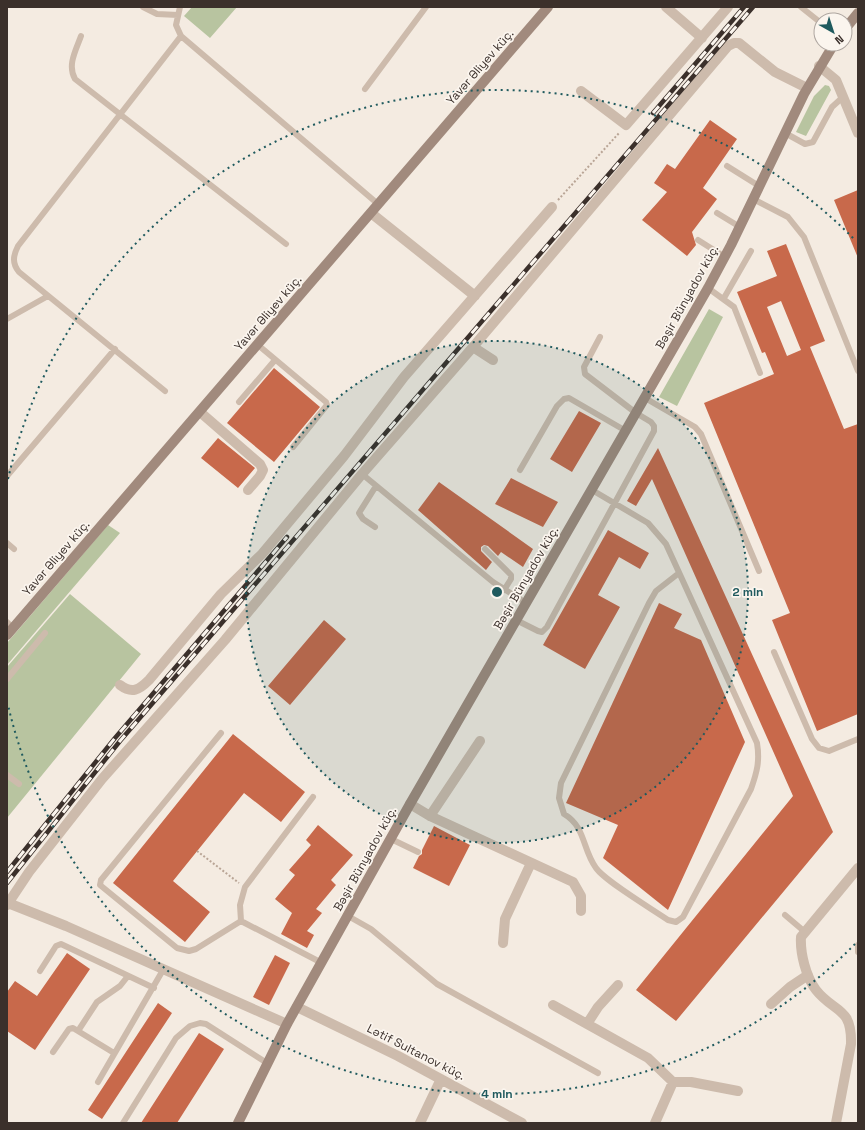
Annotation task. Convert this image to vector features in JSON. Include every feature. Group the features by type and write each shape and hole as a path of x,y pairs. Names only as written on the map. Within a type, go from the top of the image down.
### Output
{"street":[{"name":"Yavər Əliyev küç.","path":"9,628 200,412 548,7"},
{"path":"666,7 702,38"},
{"path":"581,91 626,125 728,7"},
{"path":"288,1024 66,926 8,904 34,866 102,779 231,634 362,474 473,347 728,46 734,43 739,43 775,72 807,88"},
{"name":"Bəşir Bünyadov küç.","path":"238,1123 267,1063 297,1007 410,804 708,288 740,227 807,88 829,52"},
{"path":"820,66 836,80 858,132"},
{"path":"120,685 127,691 134,691 140,689 150,680 222,594 262,554 344,456 404,377 552,207"},
{"path":"371,213 475,296"},
{"path":"473,347 493,360"},
{"path":"200,412 260,464 263,470 248,490"},
{"path":"430,816 480,741"},
{"path":"410,804 430,816 573,882 581,896 581,911"},
{"path":"503,943 505,919 531,863"},
{"path":"836,1123 852,1044 852,1033 849,1022 842,1012 816,990 808,975 801,937 858,868"},
{"path":"771,1004 790,987 808,975"},
{"path":"587,1024 598,1007 618,985"},
{"path":"552,1005 648,1058 673,1082 691,1082 738,1091"},
{"name":"Lətif Sultanov küç.","path":"297,1007 441,1079 522,1123"},
{"path":"420,1123 441,1079"},
{"path":"655,1123 673,1082"}],"lane":[{"path":"142,7 156,14 178,15"},
{"path":"180,7 176,25 181,36 378,204"},
{"path":"365,89 426,7"},
{"path":"801,7 813,17"},
{"path":"81,36 71,64 71,72 75,79 286,244"},
{"path":"165,391 19,272 13,262 13,255 18,246 181,36"},
{"path":"784,134 805,144 813,142 832,107 843,97"},
{"path":"727,166 759,186"},
{"path":"753,199 788,217 804,237 858,371"},
{"path":"717,213 740,227"},
{"path":"698,240 725,257"},
{"path":"724,298 751,251"},
{"path":"708,288 724,298 734,307 760,373"},
{"path":"7,319 48,296"},
{"path":"516,620 538,631 544,630 616,504 654,431 654,426 651,422 636,413 585,374 584,367 600,337"},
{"path":"258,345 327,405 293,447"},
{"path":"7,476 115,349"},
{"path":"239,402 275,360"},
{"path":"520,470 557,406 564,399 568,398 626,431"},
{"path":"644,398 695,427 701,434 759,571"},
{"path":"362,474 504,590 526,603"},
{"path":"375,527 363,519 359,513 376,486"},
{"path":"592,490 648,523 666,544 757,743 759,756 758,770 751,789 683,917 676,922 668,920 596,869 578,826 564,814 559,798 561,783 649,603 656,591 679,573"},
{"path":"7,543 14,549"},
{"path":"485,549 511,576 511,579 504,590"},
{"path":"7,679 44,633"},
{"path":"774,652 812,739 819,748 829,751 858,739"},
{"path":"221,733 101,880 100,885 177,948 184,950 196,949 240,921"},
{"path":"7,775 19,784"},
{"path":"240,921 240,905 245,887 312,797"},
{"path":"391,839 418,852"},
{"path":"785,915 805,932"},
{"path":"348,916 371,929 436,984 598,1073"},
{"path":"240,921 322,963"},
{"path":"40,972 56,946 61,944 154,988"},
{"path":"858,945 858,952"},
{"path":"98,1082 164,970"},
{"path":"78,1031 97,1002 120,986 128,976"},
{"path":"123,1123 176,1038 183,1030 190,1026 200,1022 206,1024 267,1063"},
{"path":"53,1052 70,1028 78,1031 114,1053"}],"path":[{"path":"552,207 626,125"},
{"path":"197,851 245,887"}],"green space":[{"path":"192,7 237,7 210,38 184,16"},
{"path":"825,85 829,86 831,90 806,136 796,132 814,96"},
{"path":"709,309 723,317 677,406 659,397"},
{"path":"108,525 120,533 7,665 7,643"},
{"path":"70,594 141,654 7,818 7,667"}],"building":[{"path":"710,120 737,139 703,188 717,199 692,232 696,245 687,256 642,220 667,192 654,183 667,164 675,169"},
{"path":"858,190 858,258 834,200"},
{"path":"786,244 825,341 810,347 844,429 858,424 858,714 817,731 772,620 790,613 704,403 774,374 765,352 762,353 737,292 777,276 767,251","holes":["781,301 801,350 787,356 767,307"]},
{"path":"274,368 320,407 274,462 227,423"},
{"path":"579,411 601,423 572,472 550,459"},
{"path":"218,438 255,468 238,488 201,458"},
{"path":"658,448 833,832 676,1021 636,990 793,796 652,479 636,506 627,501"},
{"path":"511,478 558,502 543,527 495,504"},
{"path":"439,482 533,549 523,567 501,552 498,556 488,546 484,545 481,547 481,551 492,562 486,570 418,510"},
{"path":"608,530 649,553 640,569 619,557 598,595 620,607 585,669 543,645"},
{"path":"659,603 682,614 674,628 701,640 745,742 668,910 603,858 618,825 566,803"},
{"path":"324,620 346,639 290,705 268,686"},
{"path":"233,734 305,792 281,822 244,793 173,881 210,912 185,942 113,883"},
{"path":"318,825 353,855 331,880 336,885 316,909 322,913 307,931 314,935 307,948 281,934 292,913 275,899 295,875 289,870 311,845 306,840"},
{"path":"434,826 470,845 449,886 413,868 419,856 422,854 422,850"},
{"path":"67,953 90,969 35,1050 7,1031 7,992 15,981 37,996"},
{"path":"275,955 290,963 269,1005 253,997"},
{"path":"158,1003 172,1013 102,1119 88,1110"},
{"path":"199,1033 224,1049 177,1123 141,1123"}],"railway":[{"path":"653,113 744,7"},
{"path":"7,883 120,741 753,7"},
{"path":"7,872 115,738 287,537"}]}
